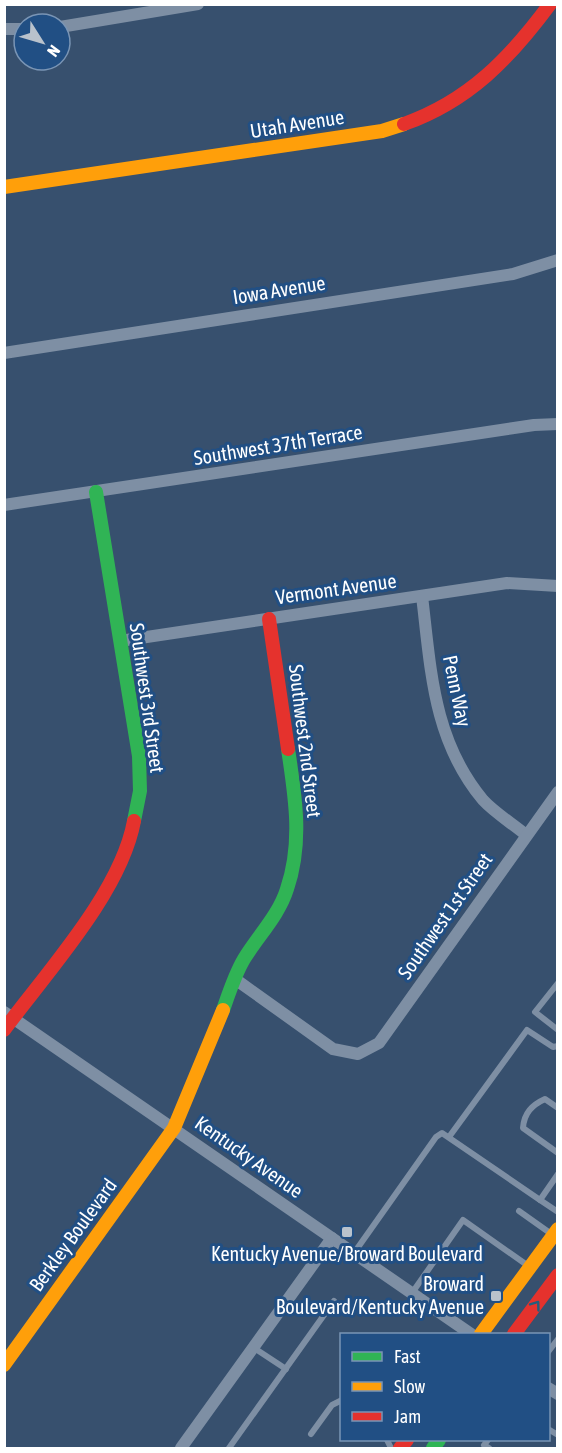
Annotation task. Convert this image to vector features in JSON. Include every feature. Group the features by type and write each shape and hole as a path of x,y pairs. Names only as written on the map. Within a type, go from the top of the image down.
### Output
{"street":[{"path":"72,25 198,4"},
{"name":"Utah Avenue","path":"4,187 382,131 419,120 452,104 488,78 512,55 550,4"},
{"name":"Iowa Avenue","path":"4,353 513,274 558,260"},
{"name":"Southwest 37th Terrace","path":"4,505 534,425 558,424"},
{"name":"Southwest 3rd Street","path":"4,1030 9,1015 106,893 130,845 140,791 139,756 96,492"},
{"name":"Vermont Avenue","path":"120,641 507,583 558,586"},
{"name":"Penn Way","path":"422,596 435,704 451,752 484,801 526,835"},
{"name":"Southwest 2nd Street","path":"174,1128 243,960 268,925 287,890 296,847 297,810 269,619"},
{"name":"Southwest 1st Street","path":"236,979 333,1049 358,1054 379,1043 558,792"},
{"name":"Kentucky Avenue","path":"9,1015 468,1333"},
{"name":"Berkley Boulevard","path":"4,1365 174,1128"},
{"path":"483,1333 555,1232"},
{"path":"182,1449 332,1238"},
{"path":"515,1333 558,1275"}],"lane":[{"path":"558,982 535,1012 558,1030"},
{"path":"449,1137 527,1030 553,1047 558,1046"},
{"path":"558,1108 544,1099 533,1105 524,1119 523,1128 558,1153"},
{"path":"354,1253 436,1137 442,1133 558,1212"},
{"path":"540,1200 558,1174"},
{"path":"519,1211 555,1232"},
{"path":"411,1293 463,1220 530,1267"},
{"path":"229,1449 334,1301"},
{"path":"254,1348 285,1369"},
{"path":"311,1434 332,1405 340,1401"}],"traffic: fast":[{"path":"96,492 139,756 140,791 134,821"},
{"path":"223,1010 241,965 274,917 283,899 292,871 296,819 288,749"},
{"path":"433,1448 438,1441"}],"traffic: slow":[{"path":"4,187 382,131 404,124"},
{"path":"4,1365 174,1128 223,1010"},
{"path":"482,1333 558,1229"}],"traffic: jam":[{"path":"404,124 449,103 486,76 503,60 550,4"},
{"path":"269,619 288,749"},
{"path":"4,1030 61,957 98,903 126,848 134,821"},
{"path":"515,1333 558,1275"},
{"path":"400,1448 406,1441"}],"place":[{"name":"Kentucky Avenue/Broward Boulevard","path":"347,1232"},
{"name":"Broward Boulevard/Kentucky Avenue","path":"496,1296"}]}
